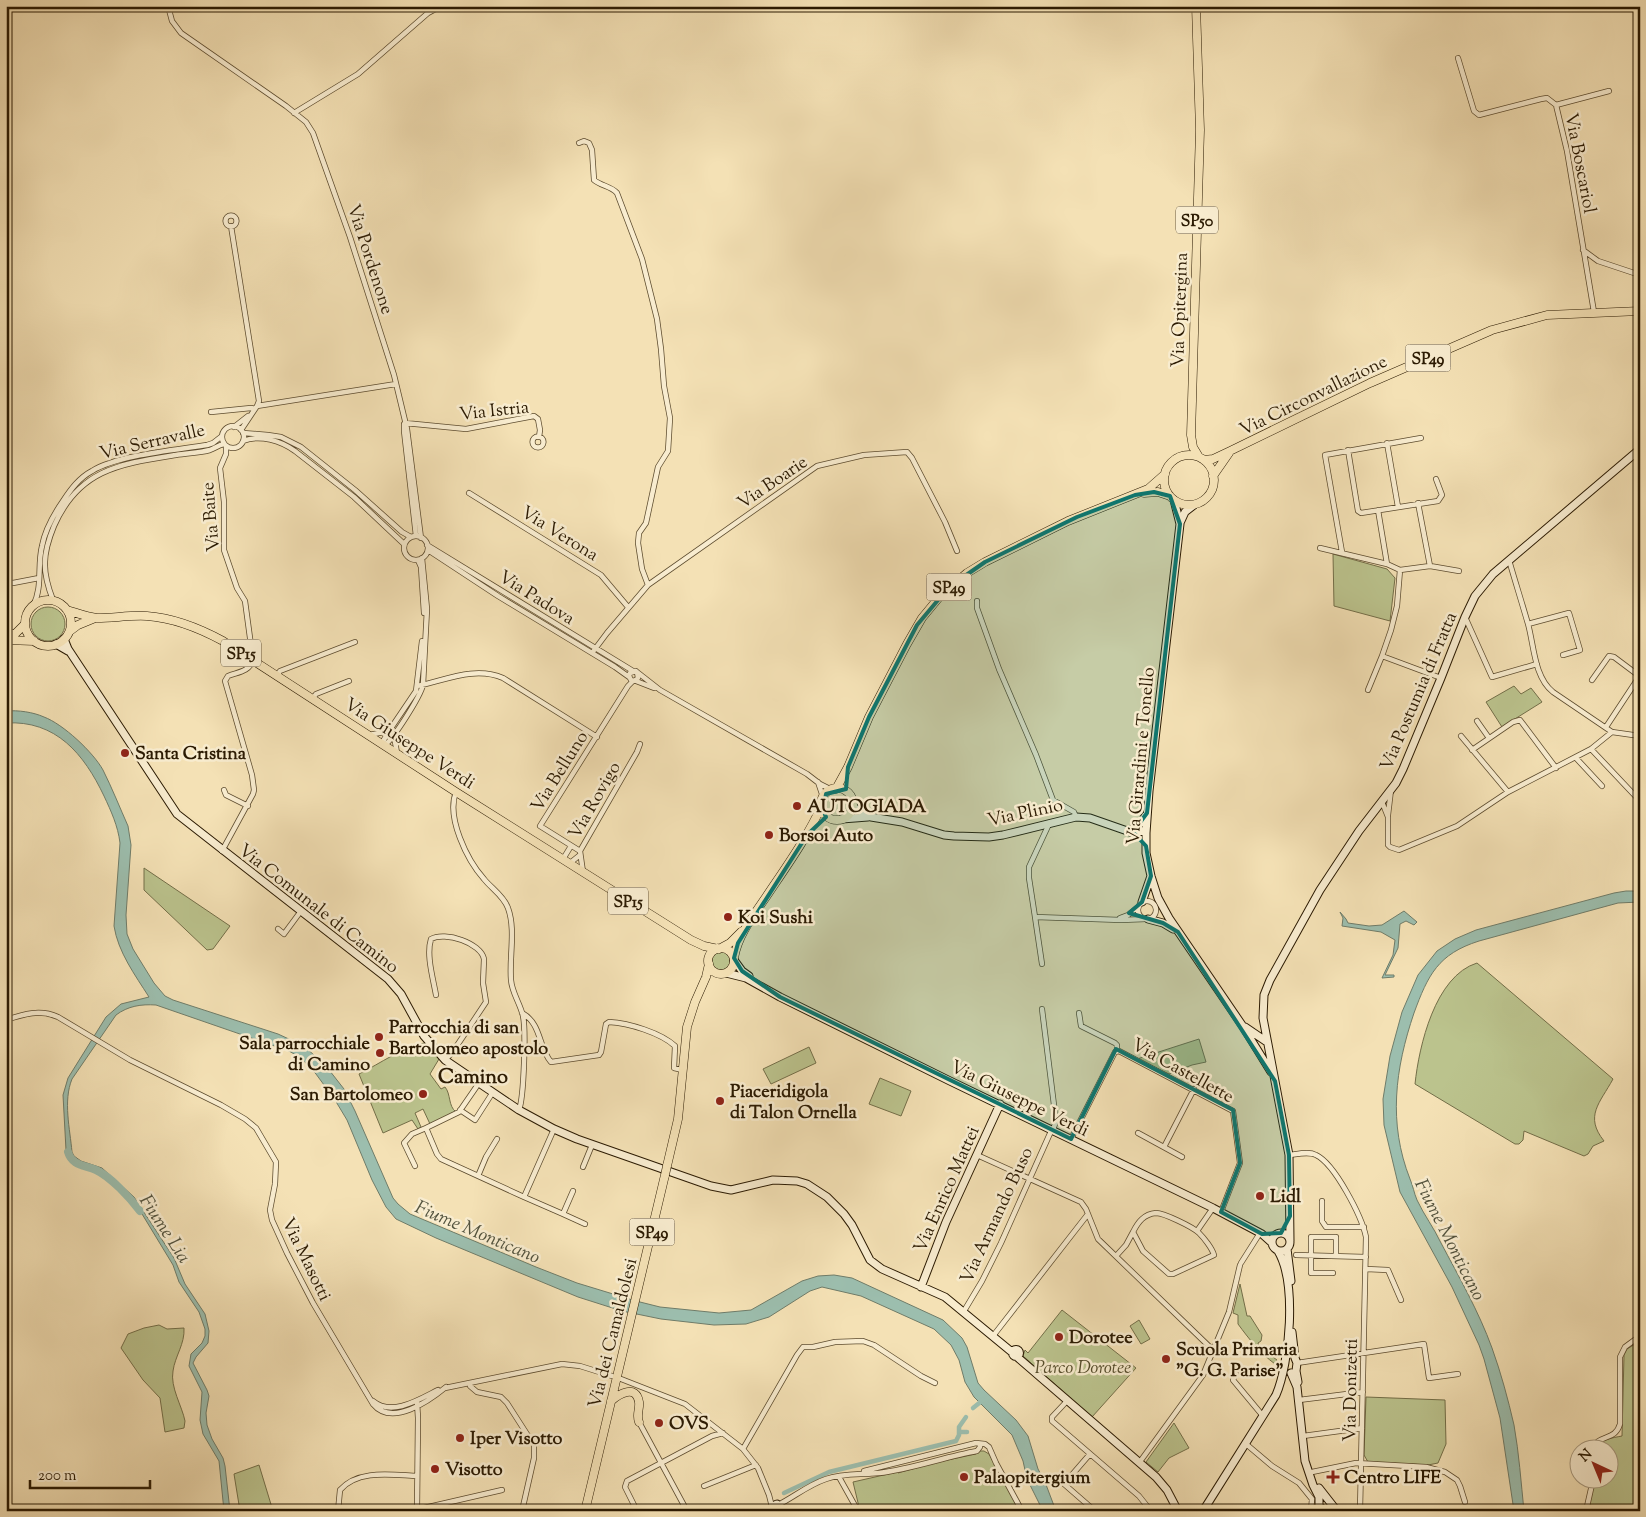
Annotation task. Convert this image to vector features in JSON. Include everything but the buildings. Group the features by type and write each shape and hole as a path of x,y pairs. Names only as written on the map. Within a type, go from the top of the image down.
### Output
{"main road":[{"name":"Via Opitergina","path":"1196,6 1200,130 1191,435 1193,447 1201,459"},
{"name":"Via Circonvallazione","path":"1201,459 1213,459 1370,383 1492,330 1547,316 1640,311"},
{"name":"Via Opitergina","path":"1180,457 1187,449 1191,435"},
{"name":"Via Postumia di Fratta","path":"1290,1240 1289,1155 1263,1018 1264,995 1270,980 1320,890 1359,831 1391,790 1403,769 1475,596 1485,582 1508,560 1640,449"},
{"name":"Via Circonvallazione","path":"1214,476 1230,451"},
{"name":"SP49","path":"709,963 711,954 734,940 747,925 807,835 822,801 834,789 848,768 869,717 907,644 922,618 941,595 967,573 985,562 1068,521 1135,495 1152,486 1165,474 1168,466 1180,457 1193,456 1201,459"},
{"path":"1194,504 1201,502 1211,491 1214,476 1208,464 1201,459"},
{"path":"1165,474 1165,485 1172,498"},
{"name":"SP49","path":"1135,495 1154,492 1187,505 1194,504"},
{"name":"Via Girardini e Tonello","path":"1172,498 1180,524"},
{"name":"Via Girardini e Tonello","path":"1194,504 1185,512 1180,524 1147,813 1146,846 1151,876 1158,898 1178,932 1245,1027 1275,1081"},
{"path":"53,600 46,600 33,606 28,611 25,624 29,636 34,641 44,646 56,644"},
{"name":"SP15","path":"53,600 67,610 97,618"},
{"path":"66,636 71,625 67,610"},
{"name":"Via Giuseppe Verdi","path":"97,618 149,616 176,620 200,629 313,698 456,792 690,940 718,949"},
{"name":"SP15","path":"56,644 78,625 97,618"},
{"path":"6,638 16,633 25,624"},
{"name":"Via Comunale di Camino","path":"66,636 72,655 173,810 222,851 381,974 395,987 424,1036 445,1060 519,1110 554,1129 633,1160 721,1188 738,1188 773,1180 797,1181 807,1184 827,1197 844,1214 874,1264 945,1297 964,1311 1140,1463 1167,1490 1178,1511"},
{"path":"6,638 34,641"},
{"name":"Via Comunale di Camino","path":"56,644 72,655"},
{"name":"SP49","path":"848,768 848,793 853,802 853,808"},
{"path":"834,789 840,789 848,793"},
{"path":"822,801 822,810 835,820 849,815 853,808"},
{"name":"Via Plinio","path":"853,808 871,817"},
{"path":"1146,846 1141,838 1130,831 1140,824 1147,813"},
{"name":"Via Plinio","path":"842,819 871,817 902,822 944,835 966,837 1003,835 1076,817 1090,818 1130,831 1140,828 1146,830"},
{"name":"SP49","path":"807,835 820,822 830,818"},
{"path":"1140,905 1151,876"},
{"path":"1147,919 1166,924 1178,932"},
{"name":"SP49","path":"702,988 732,968 736,948 747,925"},
{"name":"Via Giuseppe Verdi","path":"690,940 702,951 709,963"},
{"path":"718,949 726,949 734,959"},
{"name":"Via Giuseppe Verdi","path":"734,959 742,971 766,988"},
{"path":"709,963 713,970 724,973"},
{"name":"Via dei Camaldolesi","path":"585,1511 678,1119 690,1015 702,988 709,963"},
{"name":"Via Giuseppe Verdi","path":"724,973 742,976 1071,1138 1221,1212 1261,1233 1272,1243"},
{"path":"1245,1027 1257,1028 1261,1025 1263,1018"},
{"name":"Via Girardini e Tonello","path":"1245,1027 1267,1042"},
{"path":"1253,1042 1262,1046 1267,1042"},
{"name":"Via Enrico Mattei","path":"921,1286 946,1222 1000,1104"},
{"path":"1290,1216 1272,1243 1281,1257 1287,1287 1292,1366 1297,1387 1307,1468 1325,1507 1338,1511"},
{"name":"Via Giuseppe Verdi","path":"1261,1233 1278,1234"},
{"path":"1205,1508 1246,1444 1276,1395 1283,1378 1292,1366 1287,1249 1290,1240 1286,1235 1278,1234"},
{"path":"1278,1251 1283,1252 1287,1249"},
{"path":"611,1401 624,1392 633,1393 637,1396 639,1402 638,1414 640,1422"},
{"path":"1303,1437 1312,1472 1325,1507"}],"street":[{"name":"Via Pordenone","path":"168,6 172,21 182,33 294,113 309,126 326,167 396,384 407,429 416,537"},
{"path":"294,113 358,74 428,13 441,6"},
{"name":"Via Boscariol","path":"1458,58 1474,111 1479,115 1547,98 1556,105 1567,151 1594,312"},
{"path":"1556,105 1609,91"},
{"path":"579,144 584,141 589,143 592,150 594,180 599,184 614,188 617,193 646,272 662,349 664,386 670,418 670,441 668,452 658,468 646,523 639,533 638,542 642,569 648,585"},
{"path":"231,226 259,401 242,432 243,441"},
{"path":"1583,250 1598,261 1640,275"},
{"path":"211,412 251,408 396,384"},
{"path":"251,414 225,430 222,436 225,445 234,448 249,438 265,438 291,448 354,498 404,544 404,552 408,558 420,559"},
{"name":"Via Istria","path":"404,423 466,429 534,416 538,419 539,437"},
{"path":"234,426 242,432 281,437 301,447 355,490 402,532 416,537 427,548 420,559 427,608 419,696 394,735 394,744 397,752"},
{"name":"Via Serravalle","path":"33,606 37,598 42,546 52,518 74,486 82,478 91,471 112,462 207,445 222,436"},
{"path":"1342,552 1325,456 1348,450 1422,438"},
{"path":"1387,443 1398,507"},
{"name":"Via Serravalle","path":"53,600 45,580 45,560 48,544 58,519 79,489 98,474 112,468 210,450 225,445"},
{"name":"Via Baite","path":"224,459 225,445"},
{"name":"Via Baite","path":"234,448 224,459 220,468 224,502 224,550 237,588 245,601 253,660"},
{"path":"1348,450 1358,511 1361,513 1438,501 1442,495 1436,480"},
{"name":"Via Boarie","path":"593,651 648,585 817,466 872,454 904,451 909,454 938,508 957,551"},
{"name":"Via Verona","path":"469,493 601,575 628,607"},
{"path":"1418,503 1430,566"},
{"path":"1378,510 1387,564"},
{"path":"404,544 416,537"},
{"name":"Via Padova","path":"427,548 498,596 593,651 635,672 660,690"},
{"path":"1320,548 1387,564 1400,570 1430,566 1459,571"},
{"path":"1508,560 1528,624 1537,664 1546,686 1612,732 1640,736"},
{"path":"1368,690 1391,630 1397,606 1400,570"},
{"path":"6,582 13,583 39,578"},
{"path":"977,601 998,669 1036,754 1053,800 1074,812 1076,817"},
{"path":"1528,624 1569,613 1580,650 1563,655"},
{"path":"1465,617 1492,677 1537,664"},
{"path":"277,676 280,671 355,642"},
{"name":"Via Padova","path":"593,651 632,680 660,690"},
{"path":"1382,656 1441,678"},
{"path":"1592,680 1609,656 1614,657 1638,675 1638,678 1606,727"},
{"path":"222,851 248,806 254,790 252,775 225,678 251,667 253,660"},
{"path":"384,744 389,731 420,686 473,672 494,674 503,678 597,737"},
{"path":"635,672 639,677 632,680 630,673 635,672"},
{"name":"Via Belluno","path":"571,846 540,826 632,680"},
{"path":"313,698 316,694 349,682"},
{"path":"660,690 817,781 824,787 834,789"},
{"path":"1472,750 1513,722 1520,720 1556,768"},
{"path":"1477,721 1489,738"},
{"path":"369,734 389,731"},
{"path":"1391,790 1388,817 1388,845 1399,850 1457,826 1508,792 1591,749 1612,732"},
{"path":"384,744 394,735"},
{"path":"1460,736 1508,792"},
{"name":"Via Rovigo","path":"583,872 580,853 640,744"},
{"path":"1591,749 1640,801"},
{"path":"1576,758 1602,786"},
{"path":"817,781 822,801"},
{"path":"224,790 226,795 248,806"},
{"path":"456,792 454,808 460,839 477,870 505,902 509,910 511,926 511,982 524,1025 523,1083 519,1110"},
{"path":"1382,802 1388,817"},
{"path":"1042,964 1029,867 1049,824"},
{"path":"571,846 580,853 566,861 571,846"},
{"path":"1035,917 1116,919 1147,919 1155,914 1155,906 1150,901 1140,905 1128,915 1116,919"},
{"path":"1140,905 1139,914 1142,918 1147,919"},
{"path":"278,929 284,934 301,912"},
{"path":"436,995 431,964 430,946 432,939 449,936 479,950 484,959 483,984 486,1002 452,1053 445,1060"},
{"path":"1042,1009 1056,1121 1053,1130"},
{"name":"Via Masotti","path":"6,1020 33,1013 49,1013 143,1067 221,1105 256,1128 276,1162 275,1184 270,1210 272,1220 313,1303 377,1408 387,1414 398,1413 418,1405 446,1387"},
{"path":"1079,1013 1081,1026 1117,1044 1117,1050"},
{"path":"522,1014 530,1017 537,1028 545,1052 551,1062 599,1055 606,1024 609,1022 633,1027 668,1040 676,1046 674,1068 683,1070"},
{"name":"Via Castellette","path":"1071,1138 1117,1050 1234,1111 1240,1163 1221,1212"},
{"path":"415,1166 404,1143 406,1140 412,1134 457,1114 479,1083"},
{"path":"1164,1147 1194,1090"},
{"path":"460,1110 475,1120 493,1092"},
{"path":"426,1128 439,1157 585,1224"},
{"path":"524,1197 554,1129"},
{"name":"Via Armando Buso","path":"964,1311 1001,1243 1029,1178 1053,1130"},
{"path":"1138,1134 1182,1157"},
{"path":"478,1176 497,1139"},
{"path":"583,1167 592,1145"},
{"path":"1289,1155 1308,1153 1316,1154 1321,1158 1349,1196 1364,1227 1326,1227 1322,1221 1322,1201"},
{"path":"977,1156 1078,1199 1084,1205 1098,1239 1214,1351"},
{"path":"563,1214 573,1191"},
{"path":"1196,1231 1213,1208"},
{"path":"1116,1256 1126,1245 1133,1232 1139,1221 1156,1213 1165,1215 1196,1231 1214,1252 1214,1255 1172,1274 1165,1272 1143,1251 1133,1232"},
{"path":"993,1336 1088,1214"},
{"name":"Via Donizetti","path":"1360,1511 1365,1353 1366,1237 1364,1227"},
{"path":"1140,1463 1203,1375 1229,1312 1241,1264 1261,1233"},
{"path":"1333,1273 1311,1273 1311,1237 1336,1237 1336,1255"},
{"path":"1296,1255 1366,1257"},
{"path":"1366,1269 1388,1270 1401,1300"},
{"path":"1600,1440 1615,1435 1618,1430 1620,1424 1620,1357 1625,1347 1640,1336"},
{"path":"743,1448 797,1355 804,1347 835,1342 863,1341 874,1345 935,1383"},
{"path":"1292,1366 1424,1344 1429,1378 1458,1374"},
{"name":"Via Masotti","path":"368,1394 378,1405 393,1408 446,1387 562,1364 580,1366 612,1376"},
{"path":"1236,1374 1233,1380 1263,1416"},
{"path":"621,1379 678,1400 743,1448 756,1466 775,1508 804,1489 824,1480 844,1474 922,1465 977,1451 980,1444"},
{"path":"470,1383 470,1386 477,1392 501,1397 507,1403 534,1445 534,1458 522,1511"},
{"path":"1298,1400 1363,1392"},
{"path":"417,1510 417,1401 429,1394"},
{"path":"1067,1401 1052,1417 1052,1421 1139,1496 1150,1511"},
{"path":"640,1422 687,1511"},
{"path":"712,1436 715,1432 715,1426"},
{"path":"1303,1437 1362,1428"},
{"path":"638,1511 625,1488 626,1483 712,1436 724,1433"},
{"path":"881,1470 920,1457 976,1443 985,1444 989,1447 1022,1511"},
{"path":"1246,1444 1272,1466 1299,1483 1312,1499 1311,1511"},
{"path":"1090,1454 1064,1484 1094,1511"},
{"path":"920,1457 922,1465"},
{"path":"1312,1472 1362,1464 1426,1467 1445,1472 1451,1476 1460,1486 1465,1502"},
{"path":"704,1486 756,1466"},
{"path":"338,1511 340,1490 353,1480 369,1476 417,1476"},
{"path":"839,1477 858,1511"},
{"path":"411,1511 502,1490"},
{"path":"1586,1511 1591,1490"},
{"path":"1205,1508 1217,1511"}],"highlighted area":[{"path":"1154,492 1170,496 1180,524 1147,813 1133,832 1146,846 1151,876 1142,902 1129,913 1163,923 1178,932 1275,1081 1289,1155 1290,1216 1281,1233 1262,1234 1221,1212 1240,1163 1233,1110 1116,1049 1071,1139 780,997 742,971 734,958 738,943 807,835 826,817 823,810 826,794 846,789 848,767 869,717 917,625 949,587 985,562 1077,517 1135,495"}],"green space":[{"path":"1333,554 1387,569 1395,578 1390,621 1334,606"},
{"path":"48,607 55,608 60,612 64,617 64,631 60,636 55,640 48,641 41,640 36,636 32,631 31,624 32,617 36,612 41,608"},
{"path":"1514,686 1521,694 1531,688 1542,702 1502,727 1486,702"},
{"path":"144,868 230,926 213,949 207,950 144,890"},
{"path":"717,952 725,952 730,957 728,968 717,970 712,965 712,957"},
{"path":"1477,963 1613,1079 1596,1110 1595,1124 1604,1141 1593,1146 1588,1154 1584,1156 1524,1131 1523,1140 1519,1144 1515,1144 1415,1084 1425,1032 1440,997 1450,982 1462,970"},
{"path":"1199,1039 1206,1062 1169,1074 1137,1059"},
{"path":"424,1043 439,1059 430,1074 441,1089 445,1087 452,1107 456,1112 430,1124 423,1109 415,1113 421,1127 418,1129 412,1120 383,1133 359,1074 400,1052"},
{"path":"809,1047 816,1063 771,1084 763,1069"},
{"path":"880,1078 911,1091 901,1116 869,1104"},
{"path":"1240,1284 1247,1316 1250,1316 1262,1335 1261,1341 1258,1343 1259,1347 1277,1360 1275,1364 1251,1340 1238,1324 1238,1315 1233,1313"},
{"name":"Parco Dorotee","path":"1062,1310 1136,1368 1092,1417 1023,1356 1025,1350 1028,1353"},
{"path":"1139,1320 1150,1339 1141,1344 1130,1326"},
{"path":"159,1325 167,1329 184,1328 183,1339 174,1366 173,1383 184,1415 184,1428 165,1432 160,1398 143,1380 121,1348 128,1334"},
{"path":"1640,1341 1640,1506 1621,1506 1616,1511 1588,1511 1592,1490 1618,1490 1618,1440 1605,1440 1622,1436 1624,1355 1627,1349"},
{"path":"1366,1397 1445,1400 1446,1444 1438,1463 1428,1465 1368,1462 1364,1455"},
{"path":"1174,1423 1189,1448 1169,1458 1158,1472 1146,1462"},
{"path":"979,1451 989,1454 1020,1511 860,1511 853,1482 976,1454"},
{"path":"259,1465 273,1511 240,1511 234,1474"}],"shaded area":[{"path":"6,711 20,711 40,715 52,721 77,739 103,770 128,826 131,845 126,915 127,934 133,949 154,983 165,996 173,1000 278,1034 304,1046 326,1066 344,1089 393,1198 410,1214 577,1283 660,1307 719,1313 751,1310 802,1281 818,1276 834,1275 852,1278 943,1320 962,1338 967,1347 978,1383 1016,1420 1028,1436 1038,1469 1056,1511 1043,1511 1027,1479 1023,1461 1012,1435 974,1397 965,1382 959,1360 951,1345 934,1329 861,1296 822,1287 810,1291 769,1317 746,1324 714,1325 661,1319 622,1311 578,1297 436,1238 396,1219 386,1207 372,1180 347,1120 316,1074 301,1058 289,1051 156,1005 140,1005 125,1009 116,1015 72,1079 69,1088 68,1106 72,1152 81,1161 102,1168 134,1197 174,1258 185,1284 205,1314 209,1331 208,1343 193,1363 209,1396 206,1413 207,1425 225,1466 230,1511 224,1511 219,1461 203,1434 200,1420 202,1392 189,1366 191,1354 202,1343 205,1336 205,1329 199,1312 179,1282 173,1265 139,1209 108,1177 95,1168 72,1161 68,1158 66,1150 63,1095 68,1078 106,1017 121,1004 149,997 123,954 114,926 120,843 118,831 96,781 77,754 54,734 40,727 6,723"},
{"path":"1626,891 1640,891 1640,902 1618,903 1479,941 1465,946 1444,959 1424,988 1407,1034 1402,1055 1397,1096 1397,1117 1403,1158 1417,1200 1475,1308 1498,1367 1514,1425 1520,1468 1524,1511 1514,1511 1500,1418 1479,1345 1452,1287 1400,1192 1384,1125 1383,1099 1390,1056 1402,1012 1418,975 1437,951 1455,939 1476,930"},
{"path":"1404,911 1417,922 1414,925 1406,921 1400,924 1398,948 1385,975 1394,975 1394,977 1382,978 1393,955 1395,940 1381,932 1342,926 1343,918 1340,912 1348,923 1369,926 1382,925"}],"waterway":[{"name":"Fiume Lia","path":"68,1152 76,1163 102,1173 126,1194 140,1211"},
{"path":"973,1408 983,1400"},
{"path":"784,1493 829,1472 956,1441 959,1435 959,1427 966,1417"},
{"path":"959,1432 967,1432"}],"place":[{"name":"Santa Cristina","path":"125,753"},
{"name":"AUTOGIADA","path":"797,806"},
{"name":"Borsoi Auto","path":"769,835"},
{"name":"Koi Sushi","path":"728,917"},
{"name":"Parrocchia di san Bartolomeo apostolo","path":"379,1037"},
{"name":"Sala parrocchiale di Camino","path":"380,1053"},
{"name":"San Bartolomeo","path":"423,1094"},
{"name":"Piaceridigola di Talon Ornella","path":"720,1101"},
{"name":"Lidl","path":"1260,1196"},
{"name":"Dorotee","path":"1059,1337"},
{"name":"Scuola Primaria \"G. G. Parise\"","path":"1166,1359"},
{"name":"OVS","path":"659,1423"},
{"name":"Iper Visotto","path":"460,1438"},
{"name":"Visotto","path":"435,1469"},
{"name":"Palaopitergium","path":"964,1477"},
{"name":"Centro LIFE","path":"1333,1477"}],"district":[{"name":"Camino","path":"473,1076"}],"water label":[{"name":"Fiume Monticano","path":"478,1231"},
{"name":"Fiume Monticano","path":"1451,1239"}]}
